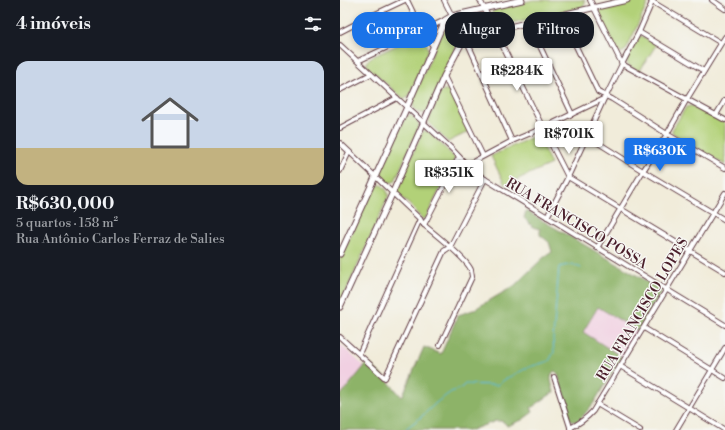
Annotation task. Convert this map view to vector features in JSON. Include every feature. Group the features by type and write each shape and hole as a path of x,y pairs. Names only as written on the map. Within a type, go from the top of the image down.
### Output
{"street":[{"path":"340,32 406,0 412,12"},
{"path":"444,0 450,12"},
{"path":"480,0 487,12"},
{"path":"471,12 518,0"},
{"path":"590,0 622,64 725,120"},
{"path":"575,12 627,0"},
{"path":"712,0 725,9"},
{"path":"547,217 639,32 652,1 721,43"},
{"path":"437,23 445,20"},
{"path":"437,37 445,20"},
{"path":"639,32 704,71"},
{"path":"597,248 725,37"},
{"name":"RUA FRANCISCO POSSA","path":"340,45 467,165 484,179 725,325"},
{"path":"358,61 385,48"},
{"path":"340,254 432,48"},
{"path":"340,307 444,76 459,48"},
{"path":"470,48 512,141"},
{"path":"505,48 568,177 725,272"},
{"path":"541,48 572,114"},
{"path":"577,48 598,92 605,98"},
{"path":"340,54 346,51"},
{"path":"340,90 371,74"},
{"path":"444,76 483,156"},
{"path":"340,128 397,98"},
{"path":"467,165 512,141 543,128 605,98 612,98 667,134 725,168"},
{"path":"716,116 725,100"},
{"path":"587,136 725,220"},
{"path":"340,143 393,192 424,224 458,253 471,270 472,277 440,345"},
{"path":"340,171 349,152"},
{"path":"424,224 459,157"},
{"path":"340,336 385,378 444,251 450,247 484,179"},
{"name":"RUA FRANCISCO LOPES","path":"570,429 587,418 597,404 725,193"},
{"path":"359,354 420,219"},
{"path":"644,328 725,378"},
{"path":"676,430 725,348"},
{"path":"620,366 725,430"},
{"path":"554,377 570,429"},
{"path":"597,404 640,430"}],"shaded area":[{"path":"598,306 638,331 622,357 582,332"},
{"path":"340,344 417,415 340,430"}],"green space":[{"path":"533,0 585,0 583,7 560,12 523,12 523,20 515,22 515,12 493,12 495,9"},
{"path":"632,0 647,0 648,3 626,50 621,53 616,50 600,12 604,6"},
{"path":"445,23 445,48 456,48 427,112 422,113 417,111 412,102 435,48 437,48 437,42"},
{"path":"639,36 642,36 656,45 639,72 629,66 626,60"},
{"path":"391,48 427,48 428,51 409,97 404,99 367,67 367,61"},
{"path":"443,90 450,91 470,131 448,142 428,122 440,93"},
{"path":"693,106 725,123 725,165 672,132 686,107"},
{"path":"406,116 412,116 418,122 419,126 395,181 388,182 381,177 381,169"},
{"path":"423,131 429,132 455,158 426,218 423,219 399,195 397,189"},
{"path":"537,135 551,164 505,185 491,156"},
{"path":"379,185 382,185 386,189 388,197 340,305 340,259 373,189"},
{"path":"526,211 662,290 638,331 598,307 583,332 622,357 593,404 582,417 577,422 572,421 569,418 558,374 555,371 552,374 551,379 554,392 531,408 533,412 522,420 507,426 501,421 496,421 471,430 340,430 340,396 368,362 402,397 424,347 441,354 458,315 473,310 514,286 543,258 552,252 549,242 540,235 540,229 533,227 524,218"}],"waterway":[{"path":"404,430 420,418 437,402 451,392 461,388 465,384 497,385 529,367 549,361 554,352 553,339 559,267 572,264 581,268"}]}
